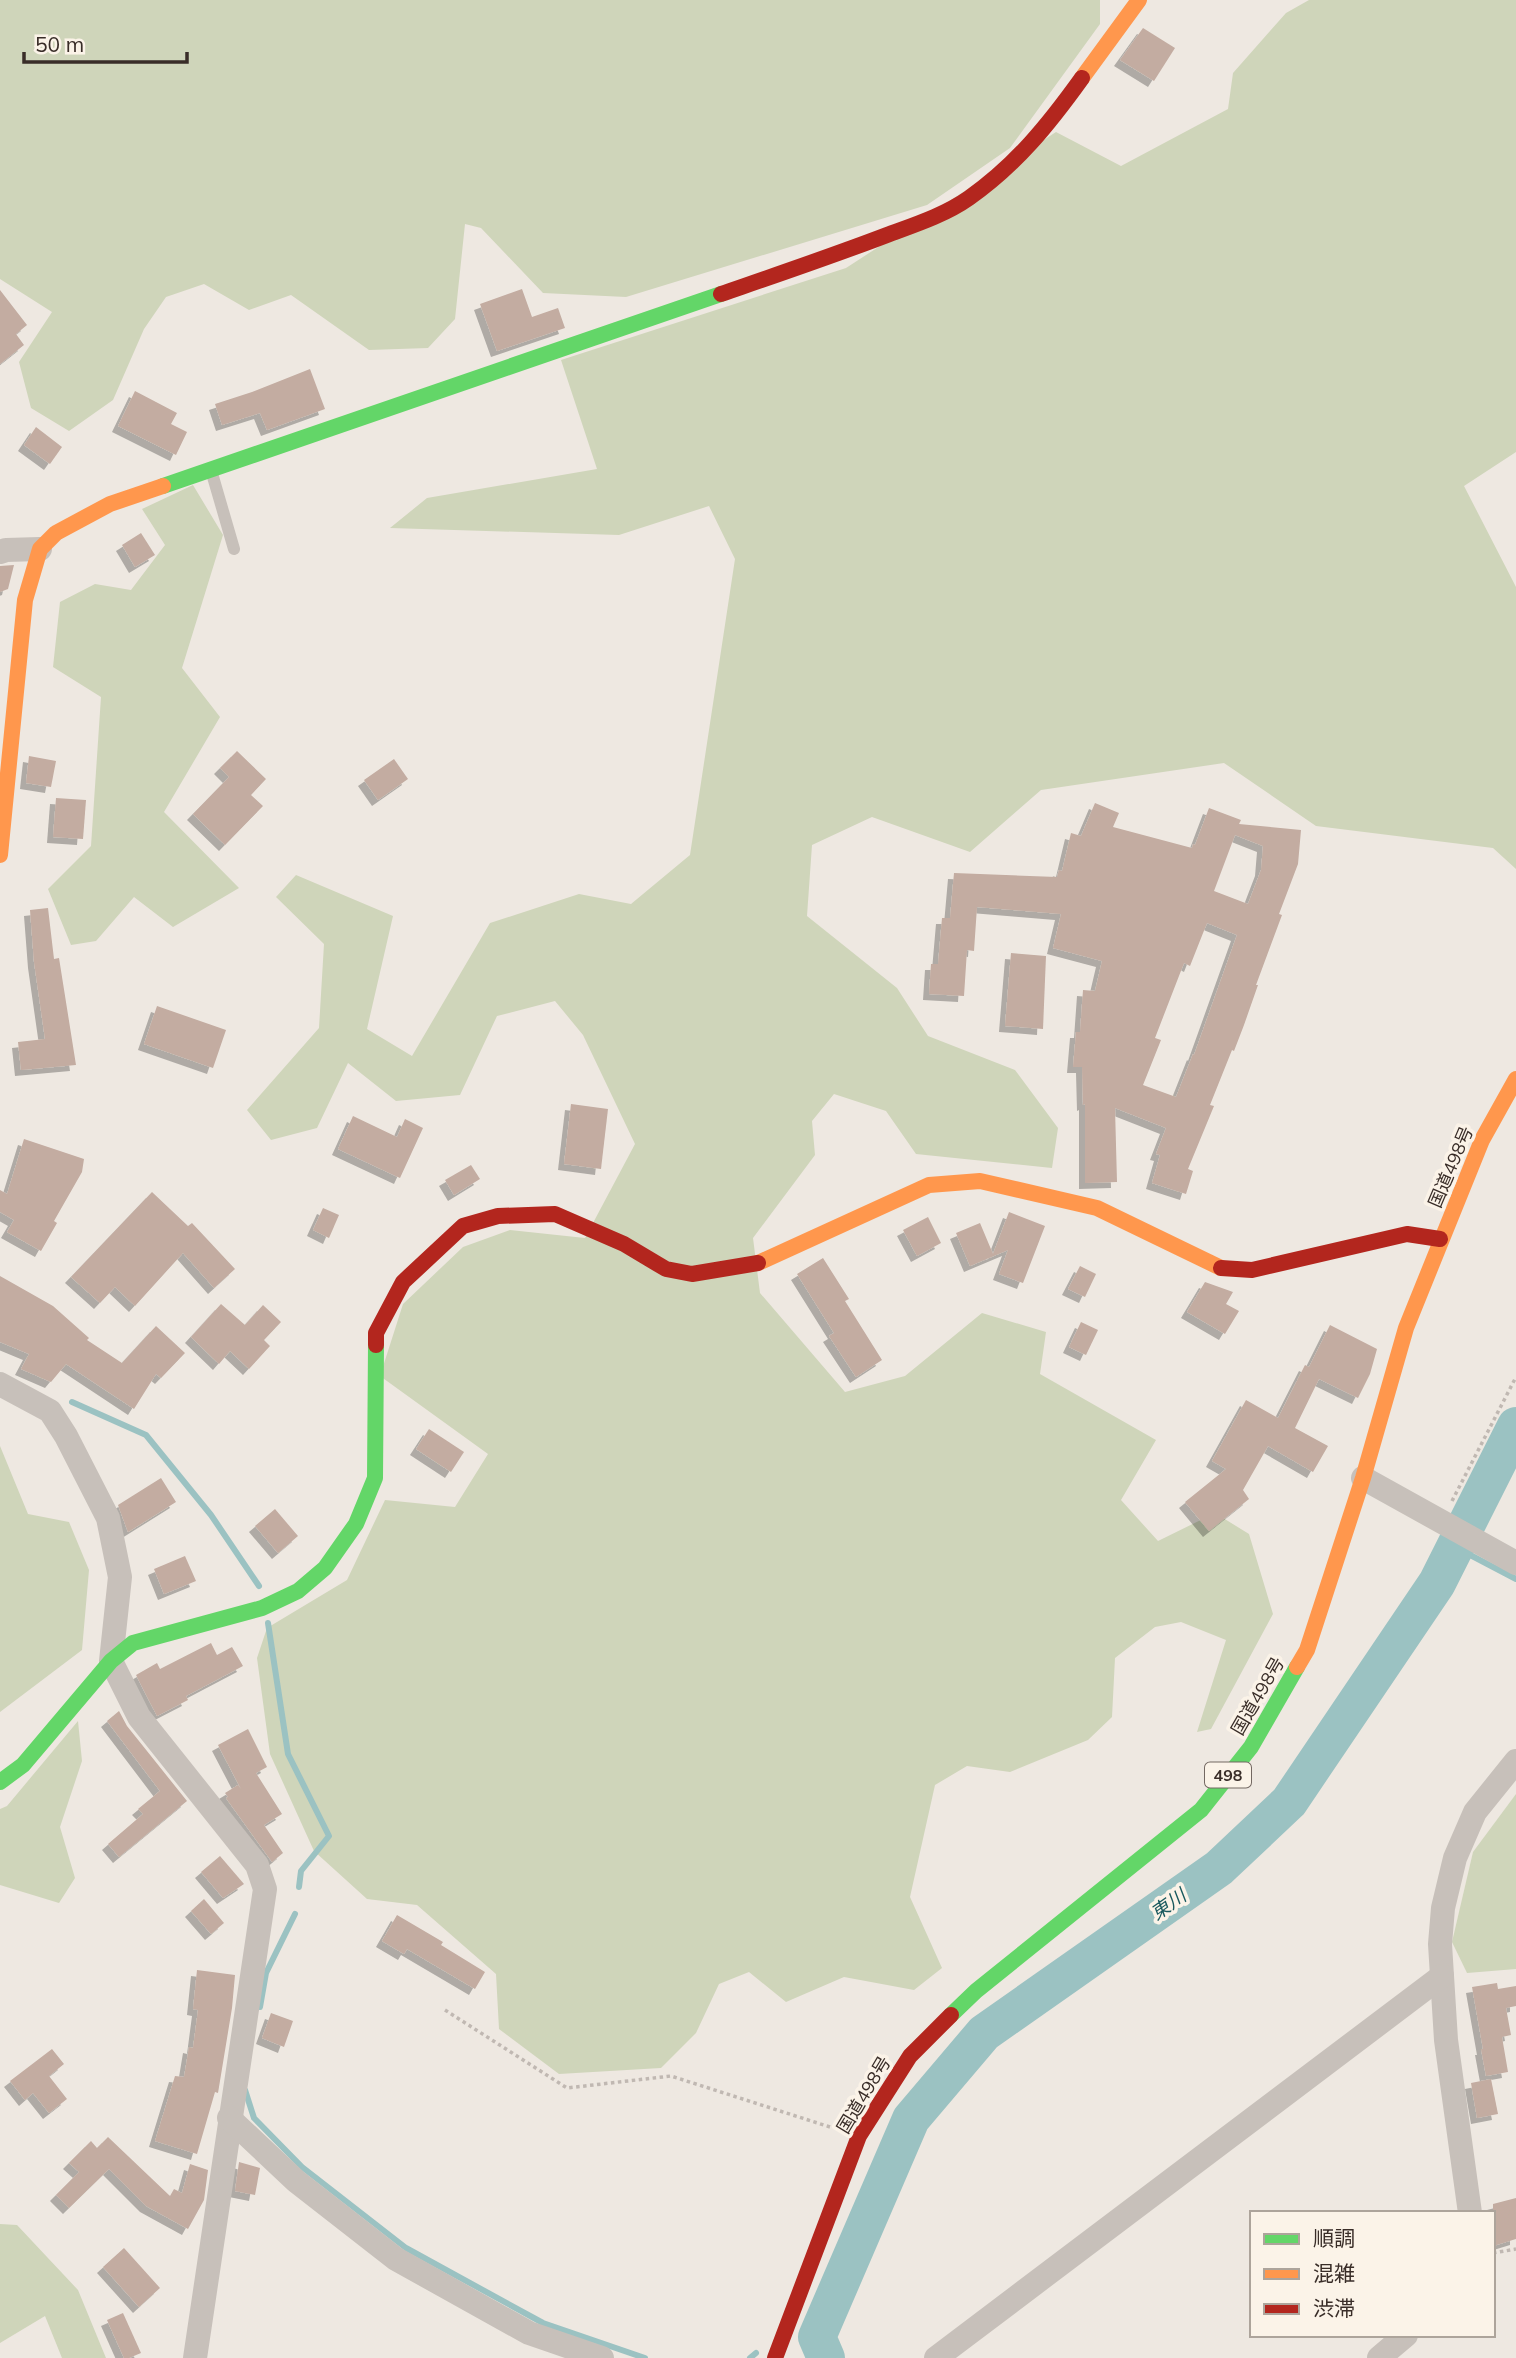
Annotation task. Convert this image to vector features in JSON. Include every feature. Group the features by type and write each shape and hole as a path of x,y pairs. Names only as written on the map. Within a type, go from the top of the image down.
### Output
{"main road":[{"path":"0,855 26,600 40,549 56,533 110,504 838,254 931,218 968,199 1020,156 1047,127 1139,0"},
{"name":"国道498号","path":"775,2358 859,2136 910,2056 976,1991 1200,1810 1251,1747 1307,1650 1363,1478 1406,1328 1482,1140 1516,1079"},
{"path":"0,1782 23,1765 111,1661 133,1643 262,1608 298,1591 325,1568 356,1524 375,1478 376,1333 403,1282 463,1226 498,1216 555,1214 624,1244 666,1269 692,1274 754,1265 929,1185 980,1181 1097,1208 1223,1269 1252,1270 1407,1234 1440,1239"}],"street":[{"path":"0,552 40,549"},
{"path":"0,1384 50,1411 66,1436 108,1518 120,1577 111,1661 139,1717 257,1865 265,1889 194,2358"},
{"path":"1363,1478 1516,1563"},
{"path":"1470,2211 1446,2040 1440,1944 1443,1908 1455,1858 1475,1812 1516,1761"},
{"path":"936,2358 1442,1976"},
{"path":"229,2118 296,2180 396,2259 529,2333 602,2358"},
{"path":"1380,2358 1404,2337"}],"lane":[{"path":"211,470 234,550"}],"path":[{"path":"1441,1521 1516,1377"},
{"path":"445,2010 567,2088 671,2076 859,2136"},
{"path":"1495,2253 1516,2249"}],"green space":[{"path":"0,0 1100,0 1100,24 1010,148 927,205 626,297 543,293 481,228 465,224 455,319 428,348 369,350 291,295 249,310 204,284 166,297 144,329 113,400 69,431 31,408 19,362 52,312 0,279"},
{"path":"1309,0 1516,0 1516,452 1464,486 1516,587 1516,869 1493,848 1316,826 1224,763 1041,790 970,852 872,817 812,845 807,916 897,988 928,1036 1015,1070 1058,1128 1052,1168 916,1154 886,1111 834,1094 812,1121 815,1155 753,1238 760,1293 845,1392 905,1376 982,1313 1046,1332 1040,1374 1156,1440 1121,1500 1158,1541 1215,1513 1249,1534 1273,1614 1211,1729 1197,1732 1226,1640 1181,1622 1155,1627 1115,1658 1112,1717 1088,1740 1010,1772 967,1766 935,1785 910,1897 942,1968 914,1990 844,1977 786,2002 749,1972 719,1984 696,2033 661,2068 559,2074 499,2029 496,1974 417,1905 367,1899 314,1851 270,1754 257,1658 267,1628 347,1580 385,1500 455,1507 488,1454 380,1376 403,1304 463,1247 510,1230 585,1238 635,1144 583,1035 555,1001 497,1016 460,1095 396,1101 348,1063 317,1128 271,1140 247,1110 319,1028 324,944 276,897 296,875 393,916 367,1029 412,1056 490,923 579,894 631,904 690,855 735,559 709,506 619,535 390,528 427,498 597,469 561,360 846,268 1056,132 1121,166 1228,109 1233,73 1286,13"},
{"path":"193,485 223,535 182,668 220,717 164,812 239,888 173,927 134,897 96,941 71,945 48,889 91,846 101,697 53,667 60,602 95,584 131,590 165,545 142,509"},
{"path":"0,1446 28,1514 69,1522 89,1570 82,1650 0,1712"},
{"path":"78,1721 82,1761 60,1827 75,1878 59,1903 0,1885 0,1809 7,1806"},
{"path":"1516,1794 1516,1969 1467,1973 1452,1942 1473,1852"},
{"path":"0,2224 17,2225 78,2290 106,2358 62,2358 45,2316 0,2343"}],"building":[{"path":"1143,28 1175,48 1154,81 1120,60"},
{"path":"522,289 532,317 558,308 565,328 497,351 480,304"},
{"path":"0,290 27,325 16,334 24,345 0,364"},
{"path":"310,369 325,409 267,430 260,413 222,425 215,404"},
{"path":"135,391 177,413 171,424 187,432 176,455 118,426"},
{"path":"36,427 62,447 50,464 24,445"},
{"path":"141,533 155,555 135,567 122,545"},
{"path":"14,565 8,589 0,592 0,566"},
{"path":"237,751 266,779 251,795 263,806 225,845 193,814 229,777 220,768"},
{"path":"29,756 56,761 51,787 26,783"},
{"path":"394,759 408,779 378,800 364,780"},
{"path":"56,798 86,800 83,839 53,837"},
{"path":"1095,803 1119,813 1113,827 1192,848 1209,808 1241,820 1239,824 1301,830 1298,864 1279,914 1282,915 1244,1025 1210,1105 1214,1106 1188,1169 1193,1171 1186,1194 1152,1183 1160,1155 1156,1154 1166,1128 1115,1108 1117,1182 1085,1183 1082,1067 1073,1067 1076,1032 1080,1032 1083,990 1095,991 1102,961 1053,948 1061,914 977,907 974,951 967,950 964,996 929,994 931,964 938,964 942,918 950,918 954,873 1057,877 1059,870 1062,871 1071,833 1081,836","holes":["1235,835 1263,846 1261,870 1248,904 1214,891","1207,923 1237,935 1176,1097 1143,1085 1161,1040 1155,1038 1184,963 1190,966"]},
{"path":"48,908 54,959 59,958 76,1065 21,1070 18,1042 45,1039 30,910"},
{"path":"1011,953 1046,956 1043,1029 1005,1026"},
{"path":"157,1006 226,1030 213,1068 144,1044"},
{"path":"571,1104 608,1109 601,1169 564,1164"},
{"path":"353,1116 397,1137 405,1119 423,1128 400,1178 338,1149"},
{"path":"24,1139 84,1159 82,1172 54,1221 57,1223 41,1251 7,1232 14,1220 0,1212 0,1190 7,1194"},
{"path":"471,1165 480,1179 454,1195 445,1180"},
{"path":"152,1192 188,1226 192,1223 235,1269 214,1288 183,1253 135,1306 115,1287 100,1303 71,1277"},
{"path":"323,1208 339,1215 329,1238 313,1230"},
{"path":"1009,1212 1045,1226 1023,1283 999,1274 1008,1250 970,1266 956,1233 980,1223 993,1254"},
{"path":"928,1217 941,1243 917,1256 903,1230"},
{"path":"823,1258 849,1299 845,1301 882,1360 856,1377 829,1336 834,1333 797,1274"},
{"path":"1080,1266 1096,1274 1085,1297 1068,1289"},
{"path":"0,1276 53,1306 89,1338 87,1340 122,1363 156,1326 185,1353 161,1378 156,1374 134,1409 66,1364 51,1382 21,1369 29,1354 0,1342"},
{"path":"1205,1282 1233,1292 1226,1304 1239,1311 1225,1334 1187,1312"},
{"path":"221,1304 245,1325 263,1305 281,1322 264,1340 270,1346 249,1369 230,1351 219,1364 191,1337"},
{"path":"1081,1322 1098,1330 1086,1355 1069,1347"},
{"path":"1330,1325 1377,1349 1370,1374 1358,1398 1319,1379 1295,1428 1328,1446 1313,1472 1268,1446 1243,1490 1249,1499 1209,1531 1185,1502 1226,1469 1212,1461 1246,1400 1278,1418 1305,1365 1309,1367"},
{"path":"429,1429 464,1452 451,1472 416,1449"},
{"path":"161,1478 176,1502 128,1532 118,1505"},
{"path":"275,1509 298,1536 278,1553 255,1526"},
{"path":"185,1556 196,1581 164,1594 154,1569"},
{"path":"211,1643 217,1655 232,1647 243,1666 186,1696 188,1700 157,1716 136,1675 157,1663 160,1669"},
{"path":"119,1711 127,1726 187,1801 119,1857 108,1844 143,1814 138,1809 160,1791 107,1721"},
{"path":"248,1729 267,1767 256,1773 282,1814 264,1825 283,1853 272,1862 225,1793 238,1785 241,1789 218,1745"},
{"path":"220,1856 244,1884 223,1898 201,1872"},
{"path":"204,1899 224,1923 211,1934 191,1911"},
{"path":"397,1915 443,1942 441,1945 485,1972 475,1989 407,1949 404,1954 382,1941"},
{"path":"197,1970 235,1975 218,2093 215,2092 197,2154 155,2141 175,2076 184,2077 189,2047 193,2048 198,2010 193,2009"},
{"path":"1497,1983 1498,1989 1516,1986 1516,2006 1506,2008 1511,2035 1502,2037 1508,2072 1486,2076 1472,1987"},
{"path":"271,2013 293,2021 284,2047 262,2038"},
{"path":"52,2049 64,2064 49,2076 67,2099 49,2113 33,2093 25,2100 10,2081"},
{"path":"1491,2079 1498,2114 1477,2118 1471,2083"},
{"path":"108,2137 170,2196 174,2189 182,2193 190,2164 208,2170 204,2200 188,2229 146,2206 109,2169 69,2208 56,2195 79,2172 69,2163 91,2141 97,2148"},
{"path":"239,2162 260,2168 255,2195 235,2191"},
{"path":"1516,2198 1516,2239 1495,2245 1493,2204"},
{"path":"124,2248 160,2288 139,2307 103,2267"},
{"path":"123,2313 141,2353 129,2358 124,2358 107,2320"}],"waterway":[{"path":"72,1402 146,1435 211,1515 259,1586"},
{"name":"東川","path":"826,2358 817,2337 911,2119 984,2033 1219,1868 1289,1802 1437,1583 1516,1426"},
{"path":"1455,1547 1516,1579"},
{"path":"268,1623 288,1754 329,1836 301,1871 299,1887"},
{"path":"260,2007 266,1973 295,1914"},
{"path":"245,2090 254,2118 302,2167 406,2248 543,2323 645,2358"},
{"path":"750,2358 756,2353"}],"traffic: fast":[{"path":"163,486 721,294"},
{"path":"0,1782 23,1765 111,1661 133,1643 262,1608 298,1591 325,1568 356,1524 375,1478 376,1345"},
{"path":"951,2015 976,1991 1201,1810 1251,1747 1297,1667"}],"traffic: slow":[{"path":"1082,78 1139,0"},
{"path":"0,855 25,600 40,549 56,533 110,504 163,486"},
{"path":"1297,1667 1307,1650 1363,1478 1406,1328 1482,1140 1516,1079"},
{"path":"758,1263 929,1185 980,1181 1097,1208 1221,1268"}],"traffic: jam":[{"path":"721,294 940,215 960,204 1017,158 1082,78"},
{"path":"376,1345 376,1333 403,1282 463,1226 498,1216 555,1214 624,1244 666,1269 692,1274 758,1263"},
{"path":"1221,1268 1252,1270 1407,1234 1440,1239"},
{"path":"775,2358 859,2136 910,2056 951,2015"}]}
